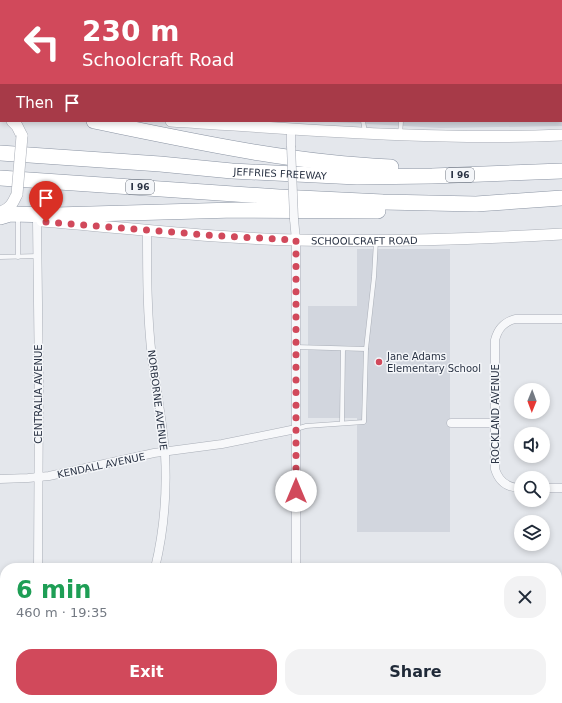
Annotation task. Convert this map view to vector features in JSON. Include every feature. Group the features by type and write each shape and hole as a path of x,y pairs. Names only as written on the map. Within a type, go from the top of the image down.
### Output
{"highway":[{"path":"99,122 240,150 362,166 438,168 544,163 562,165"},
{"name":"JEFFRIES FREEWAY","path":"0,153 160,164 232,171 357,177 562,171"},
{"name":"I 96","path":"0,178 279,197 383,202 476,204 562,198"},
{"path":"0,217 10,214 63,215 235,210 395,212 430,210 476,204"}],"main road":[{"path":"0,212 11,206 17,194 22,136 18,126 13,122"},
{"path":"199,122 254,124 291,128 400,135 475,137 562,135"},
{"name":"SCHOOLCRAFT ROAD","path":"0,217 220,236 296,240 434,240 562,234"}],"street":[{"path":"291,128 296,240 296,563"},
{"name":"CENTRALIA AVENUE","path":"37,221 38,563"},
{"name":"NORBORNE AVENUE","path":"146,230 149,325 165,452 164,510 161,539 156,563"},
{"name":"ROCKLAND AVENUE","path":"514,488 504,484 496,474 495,469 496,334 502,326 510,320 562,319"},
{"path":"451,423 495,423"},
{"name":"KENDALL AVENUE","path":"0,480 38,477 154,453 222,444 296,429"},
{"path":"550,488 562,488"}],"lane":[{"path":"363,122 365,133"},
{"path":"400,135 401,122"},
{"path":"18,219 18,257"},
{"path":"296,429 306,426 364,422 366,349 374,278 376,241"},
{"path":"0,257 38,256"},
{"path":"296,347 366,349"},
{"path":"342,423 343,349"}],"shaded area":[{"path":"332,122 562,122 562,126 440,128"},
{"name":"Jane Adams Elementary School","path":"357,249 450,249 450,532 357,532 357,418 308,418 308,306 357,306"}],"place":[{"name":"Jane Adams Elementary School","path":"379,362"}],"route":[{"path":"46,222 220,236 296,240 296,491"}]}
